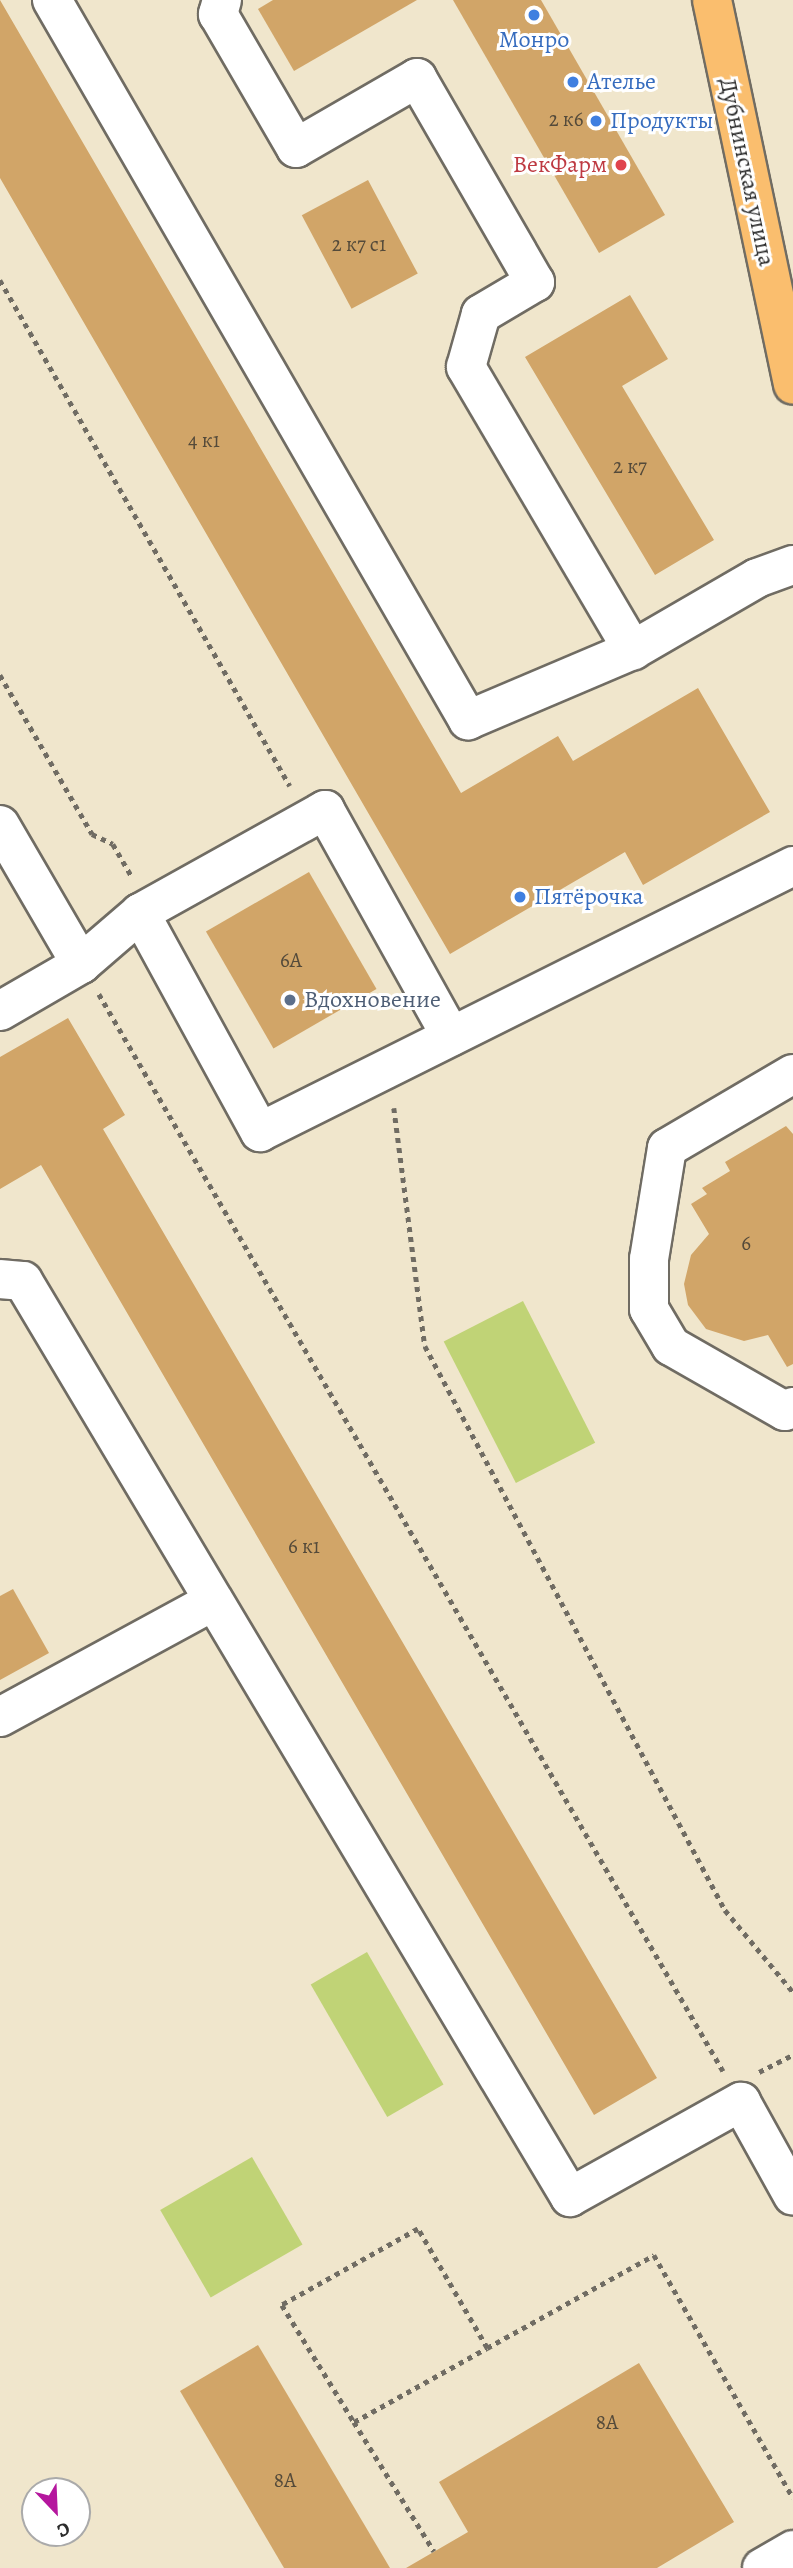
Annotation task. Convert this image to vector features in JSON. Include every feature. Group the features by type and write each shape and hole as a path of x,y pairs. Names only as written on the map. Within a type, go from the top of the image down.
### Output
{"main road":[{"name":"Дубнинская улица","path":"712,0 792,373"}],"lane":[{"path":"52,0 468,720 634,650 757,578 793,565"},
{"path":"222,0 218,14 296,148 417,78 535,282 481,314 466,367 634,650"},
{"path":"0,1011 81,964 145,911 325,810 451,1036"},
{"path":"0,825 81,964"},
{"path":"145,911 260,1132 793,866"},
{"path":"793,1074 667,1148 649,1271 649,1309 671,1346 785,1411 793,1407"},
{"path":"0,1279 23,1281 570,2197 741,2102 793,2196"},
{"path":"0,1717 214,1601"},
{"path":"762,2568 793,2550"}],"path":[{"path":"0,280 308,818"},
{"path":"0,675 92,834 113,844 145,911"},
{"path":"81,964 741,2102"},
{"path":"389,1067 425,1346 725,1910 793,1992"},
{"path":"434,2551 282,2305 418,2228 487,2348"},
{"path":"354,2422 653,2255 793,2498"}],"green space":[{"path":"523,1301 595,1443 516,1483 444,1341"},
{"path":"367,1952 444,2085 387,2117 311,1984"},
{"path":"252,2157 302,2244 211,2297 160,2210"}],"building":[{"path":"0,0 461,793 558,736 573,761 698,688 770,812 643,885 625,852 450,954 0,178"},
{"path":"273,0 417,0 294,71 258,9"},
{"path":"453,0 541,0 665,215 599,253"},
{"path":"368,180 418,274 352,309 302,215"},
{"path":"630,295 668,359 622,386 714,540 655,575 525,357"},
{"path":"309,872 377,989 273,1048 206,932"},
{"path":"68,1018 125,1115 103,1129 657,2078 594,2115 41,1165 0,1189 0,1057"},
{"path":"786,1126 793,1134 793,1364 787,1367 768,1335 744,1341 706,1329 688,1305 684,1284 691,1255 709,1234 691,1204 707,1194 702,1188 730,1171 725,1162"},
{"path":"13,1589 49,1653 0,1680 0,1596"},
{"path":"258,2345 390,2568 284,2568 180,2391"},
{"path":"639,2363 734,2522 657,2568 406,2568 468,2532 439,2482"}],"place":[{"name":"Монро","path":"534,15"},
{"name":"Ателье","path":"573,82"},
{"name":"Продукты","path":"596,121"},
{"name":"ВекФарм","path":"621,165"},
{"name":"Пятёрочка","path":"520,897"},
{"name":"Вдохновение","path":"290,1000"}]}
